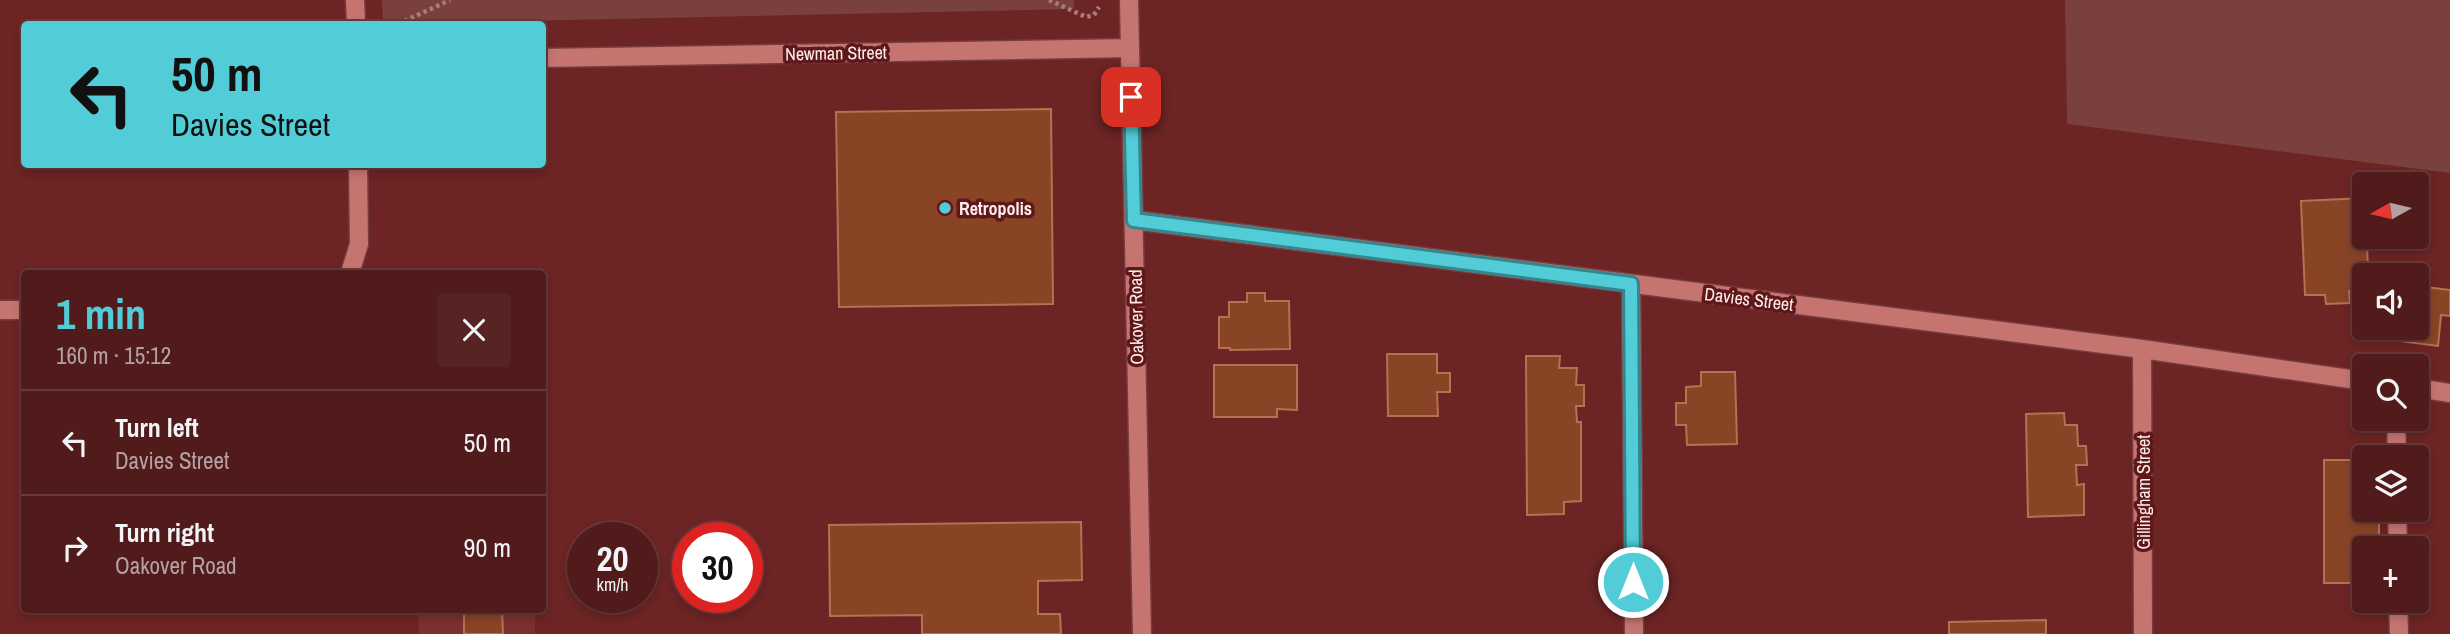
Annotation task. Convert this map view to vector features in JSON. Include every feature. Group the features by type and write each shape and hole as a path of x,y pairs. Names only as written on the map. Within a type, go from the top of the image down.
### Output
{"street":[{"path":"355,0 356,21"},
{"name":"Oakover Road","path":"1129,0 1142,634"},
{"name":"Newman Street","path":"546,58 1130,48"},
{"path":"351,270 359,244 358,168"},
{"name":"Davies Street","path":"1134,220 2143,349 2352,379"},
{"path":"1631,284 1634,634"},
{"path":"0,310 21,310"},
{"name":"Gillingham Street","path":"2143,349 2143,634"},
{"path":"2429,390 2450,393"},
{"path":"2398,613 2399,634"}],"path":[{"path":"404,21 450,0"},
{"path":"1049,0 1086,17 1094,15 1099,8 1099,0"}],"shaded area":[{"path":"382,0 1074,0 1074,9 521,21 383,21"},
{"path":"2065,0 2450,0 2450,173 2067,124"},
{"path":"418,613 535,613 535,634 419,634"}],"building":[{"name":"Retropolis","path":"1051,109 1053,304 839,307 836,112"},
{"path":"2352,199 2352,249 2367,249 2368,263 2352,263 2350,303 2326,304 2325,295 2305,295 2301,201"},
{"path":"2429,287 2450,290 2450,316 2441,315 2438,346 2399,341 2429,340"},
{"path":"1247,293 1265,293 1265,301 1289,301 1290,349 1219,348 1219,317 1229,317 1229,302 1247,302"},
{"path":"1387,354 1437,354 1437,373 1450,373 1450,392 1437,392 1438,416 1388,416"},
{"path":"1526,356 1560,356 1559,368 1577,368 1576,385 1584,385 1584,406 1576,406 1577,422 1581,422 1581,501 1564,502 1564,514 1527,515"},
{"path":"1214,365 1297,365 1297,410 1277,409 1277,417 1214,417"},
{"path":"1701,372 1735,372 1737,444 1687,445 1686,425 1676,425 1676,403 1686,403 1686,387 1701,386"},
{"path":"2064,413 2065,425 2077,425 2078,446 2086,446 2087,465 2076,465 2077,485 2084,484 2084,515 2028,517 2026,414"},
{"path":"2324,460 2352,460 2352,522 2379,522 2379,536 2352,536 2352,583 2324,583"},
{"path":"1081,522 1082,580 1038,581 1038,614 1060,614 1061,634 922,634 922,615 830,616 829,525"},
{"path":"464,613 502,613 503,634 464,634"},
{"path":"2046,620 2046,634 1949,634 1949,622"}],"place":[{"name":"Retropolis","path":"945,208"}],"route":[{"path":"1131,97 1134,220 1631,284 1633,582"}]}
